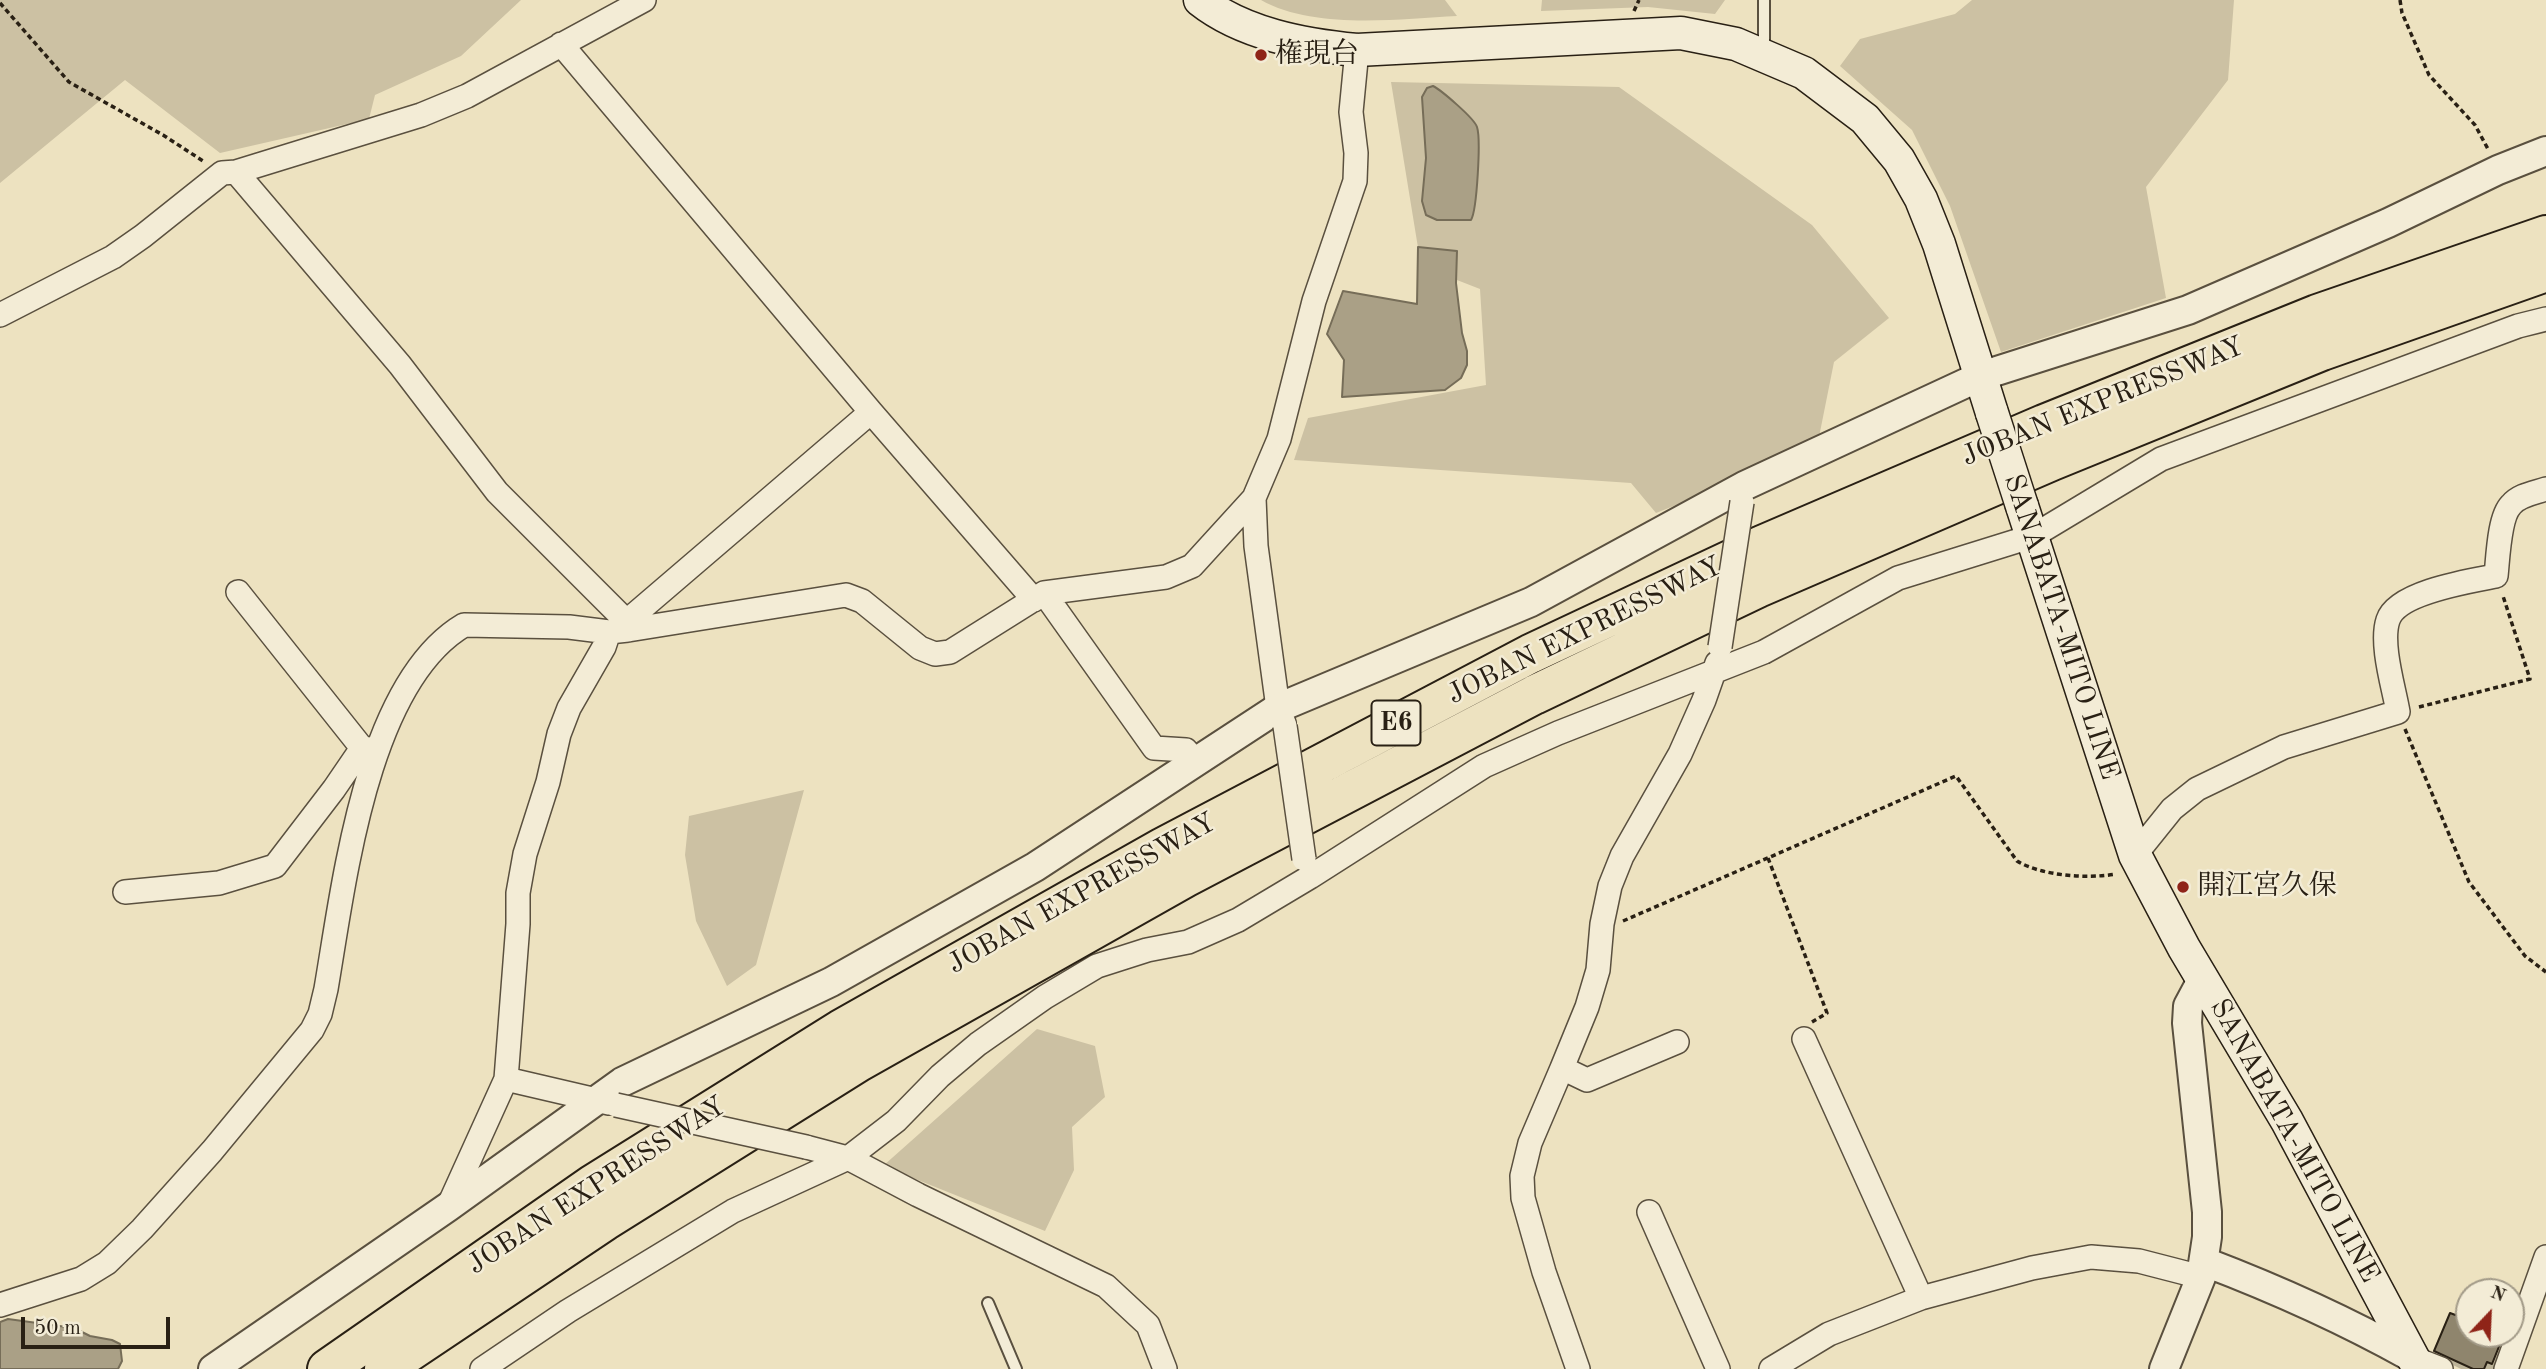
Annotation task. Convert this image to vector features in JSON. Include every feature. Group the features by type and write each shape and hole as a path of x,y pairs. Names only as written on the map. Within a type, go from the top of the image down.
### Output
{"highway":[{"name":"JOBAN EXPRESSWAY","path":"327,1369 593,1184 842,1029 1163,847 1495,673 1762,545 2044,424 2318,314 2546,235"},
{"name":"JOBAN EXPRESSWAY","path":"384,1369 605,1221 859,1062 1185,878 1534,695 1758,588 2052,461 2322,351 2546,272"}],"main road":[{"name":"SANABATA-MITO LINE","path":"1200,0 1242,23 1293,42 1357,50 1681,33 1736,44 1804,73 1865,119 1899,160 1921,199 1939,244 2138,862 2424,1365"}],"street":[{"path":"0,315 113,257 229,173 432,110 467,96 644,0"},
{"path":"561,44 871,412 1039,597 1154,748 1186,750 1196,762"},
{"path":"125,892 219,883 275,866 334,789 370,749 409,679 449,633 464,625 619,631 846,595 862,601 920,648 935,654 950,652 1039,597 1166,577 1192,566 1254,498 1279,439 1314,301 1355,181 1356,153 1351,112 1357,50"},
{"path":"213,1369 606,1102 622,1082 831,982 1035,867 1196,762 1281,717 1531,603 1981,376 2188,310 2388,223 2498,170 2546,151"},
{"path":"229,173 400,365 497,492 619,614 619,631"},
{"path":"482,1369 568,1311 733,1212 848,1158 896,1121 940,1076 978,1044 1045,997 1097,966 1147,950 1188,942 1238,920 1307,868 1484,766 1558,733 1765,652 1898,578 2033,536 2161,459 2518,326 2546,320"},
{"path":"448,1207 506,1079 519,924 519,893 525,855 548,782 559,734 569,708 604,647 634,615 871,412"},
{"path":"2138,862 2172,809 2197,789 2284,747 2398,712 2385,639 2388,618 2400,606 2434,588 2496,576 2503,520 2510,505 2525,495 2546,489"},
{"path":"1578,1369 1544,1272 1523,1198 1522,1176 1530,1143 1562,1068 1598,970 1602,930 1611,886 1622,856 1680,754 1715,670 1743,494"},
{"path":"1254,498 1256,546 1307,868"},
{"path":"238,592 370,749"},
{"path":"0,1305 81,1279 107,1263 212,1152 312,1030 320,1014 326,989 370,749"},
{"path":"2164,1369 2203,1270 2207,1212 2187,1032 2188,1006 2203,978"},
{"path":"1804,1039 1921,1298"},
{"path":"1562,1068 1587,1080 1677,1042"},
{"path":"506,1079 848,1158 1106,1286 1149,1325 1165,1369"},
{"path":"1649,1212 1718,1369"},
{"path":"1771,1369 1829,1334 1921,1298 2032,1268 2091,1257 2241,1276 2369,1333 2424,1365"},
{"path":"2506,1369 2546,1257"}],"lane":[{"path":"1764,0 1765,55"},
{"path":"988,1303 1016,1369"}],"path":[{"path":"2400,0 2402,13 2429,75 2475,125 2498,170"},
{"path":"0,3 69,82 229,173"},
{"path":"2496,576 2530,679 2398,712 2469,882 2525,956 2546,972"},
{"path":"1602,930 1956,776 2017,861 2031,869 2096,878 2138,862"},
{"path":"1768,858 1828,1013 1798,1030 1804,1039"}],"shaded area":[{"path":"0,0 521,0 461,56 375,95 369,119 220,153 125,80 0,183"},
{"path":"1261,0 1445,0 1457,16 1383,20 1331,19 1306,16"},
{"path":"1542,0 1725,0 1715,14 1648,7 1541,11"},
{"path":"1972,0 2234,0 2228,80 2146,187 2166,298 2001,352 1950,206 1912,130 1840,66 1860,39 1955,14"},
{"path":"1391,82 1619,87 1812,225 1889,318 1834,362 1819,437 1734,482 1656,513 1631,483 1294,460 1308,418 1486,385 1480,289 1421,266"},
{"path":"1433,86 1464,111 1477,127 1478,174 1471,220 1437,220 1426,215 1422,201 1426,158 1422,97 1427,88"},
{"path":"1418,247 1457,251 1456,283 1467,351 1467,365 1461,378 1445,390 1342,397 1344,360 1327,334 1343,291 1417,304"},
{"path":"804,790 756,965 727,986 696,921 685,855 689,816"},
{"path":"1037,1029 1095,1046 1105,1097 1072,1127 1074,1170 1045,1231 883,1166"},
{"path":"8,1319 74,1328 90,1336 112,1340 120,1344 122,1361 118,1369 0,1369 0,1322"}],"building":[{"path":"2450,1313 2455,1315 2455,1348 2498,1348 2492,1364 2487,1362 2484,1369 2473,1369 2434,1351"}],"place":[{"name":"権現台","path":"1261,55"},
{"name":"開江宮久保","path":"2183,887"}]}
